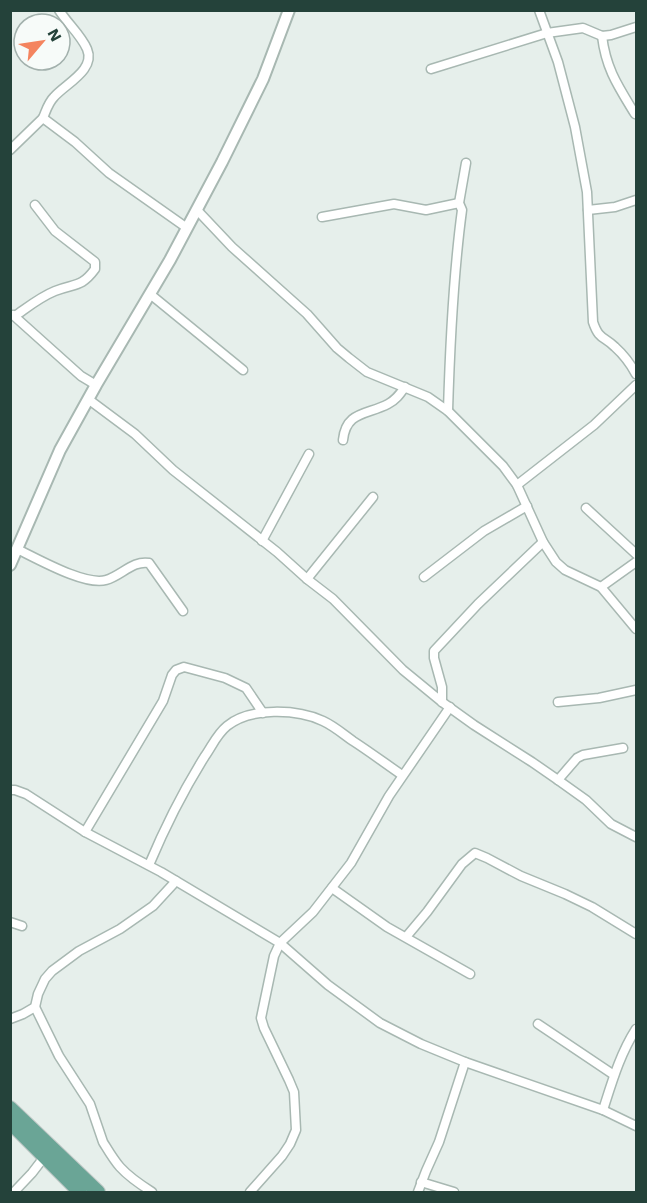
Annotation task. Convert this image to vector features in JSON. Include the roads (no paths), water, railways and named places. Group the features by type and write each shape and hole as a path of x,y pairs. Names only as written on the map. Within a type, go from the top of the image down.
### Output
{"main road":[{"path":"10,1108 98,1192"},
{"path":"10,1122 80,1192"}],"street":[{"path":"10,150 44,118 48,105 55,96 86,67 89,57 85,45 59,10"},
{"path":"10,565 60,450 150,294 222,162 263,79 289,10"},
{"path":"539,10 558,62 575,127 588,210 593,322 597,333 613,344 628,360 636,374"},
{"path":"431,69 547,33 583,28 602,36 636,27"},
{"path":"602,36 604,54 610,72 635,114"},
{"path":"44,118 109,172 187,228"},
{"path":"448,411 452,299 462,210 459,203 466,163"},
{"path":"588,210 615,207 636,200"},
{"path":"322,217 394,204 426,210 459,203"},
{"path":"35,205 56,231 95,262 95,269 83,283 55,291 14,316 81,376 96,385"},
{"path":"197,210 232,247 307,314 349,358 367,372 428,397 448,411 503,466 517,485 543,542 556,562 565,570 600,587 636,629"},
{"path":"150,294 243,370"},
{"path":"517,485 594,425 636,385"},
{"path":"343,440 344,430 350,420 389,404 405,387"},
{"path":"88,399 135,435 173,471 333,599 403,670 474,725 586,800 611,824 636,837"},
{"path":"262,540 309,454"},
{"path":"307,579 373,497"},
{"path":"424,577 484,531 527,506"},
{"path":"586,508 636,554"},
{"path":"250,1192 282,1155 296,1130 294,1092 261,1018 274,956 280,943 313,912 351,864 388,796 446,704 434,658 435,651 478,604 543,542"},
{"path":"17,549 86,579 99,581 109,579 143,562 149,562 183,611"},
{"path":"600,587 636,562"},
{"path":"85,832 163,702 172,675 176,670 184,667 225,678 246,688 263,713"},
{"path":"558,702 599,698 636,690"},
{"path":"149,866 188,783 218,736 237,720 263,713 294,712 309,716 322,721 402,775"},
{"path":"558,780 577,758 583,755 623,748"},
{"path":"10,790 26,794 85,832 176,881 280,943 328,985 380,1023 421,1044 465,1062 603,1110 636,1126"},
{"path":"406,937 462,864 475,853 592,907 636,934"},
{"path":"10,1019 34,1007 45,979 52,971 153,906 176,881"},
{"path":"332,888 387,927 470,974"},
{"path":"10,922 22,926"},
{"path":"34,1007 58,1056 90,1104 103,1142 118,1166 152,1192"},
{"path":"538,1024 614,1075"},
{"path":"603,1110 626,1045 636,1029"},
{"path":"418,1192 440,1142 465,1062"},
{"path":"14,1192 45,1156"},
{"path":"422,1182 454,1192"}]}
